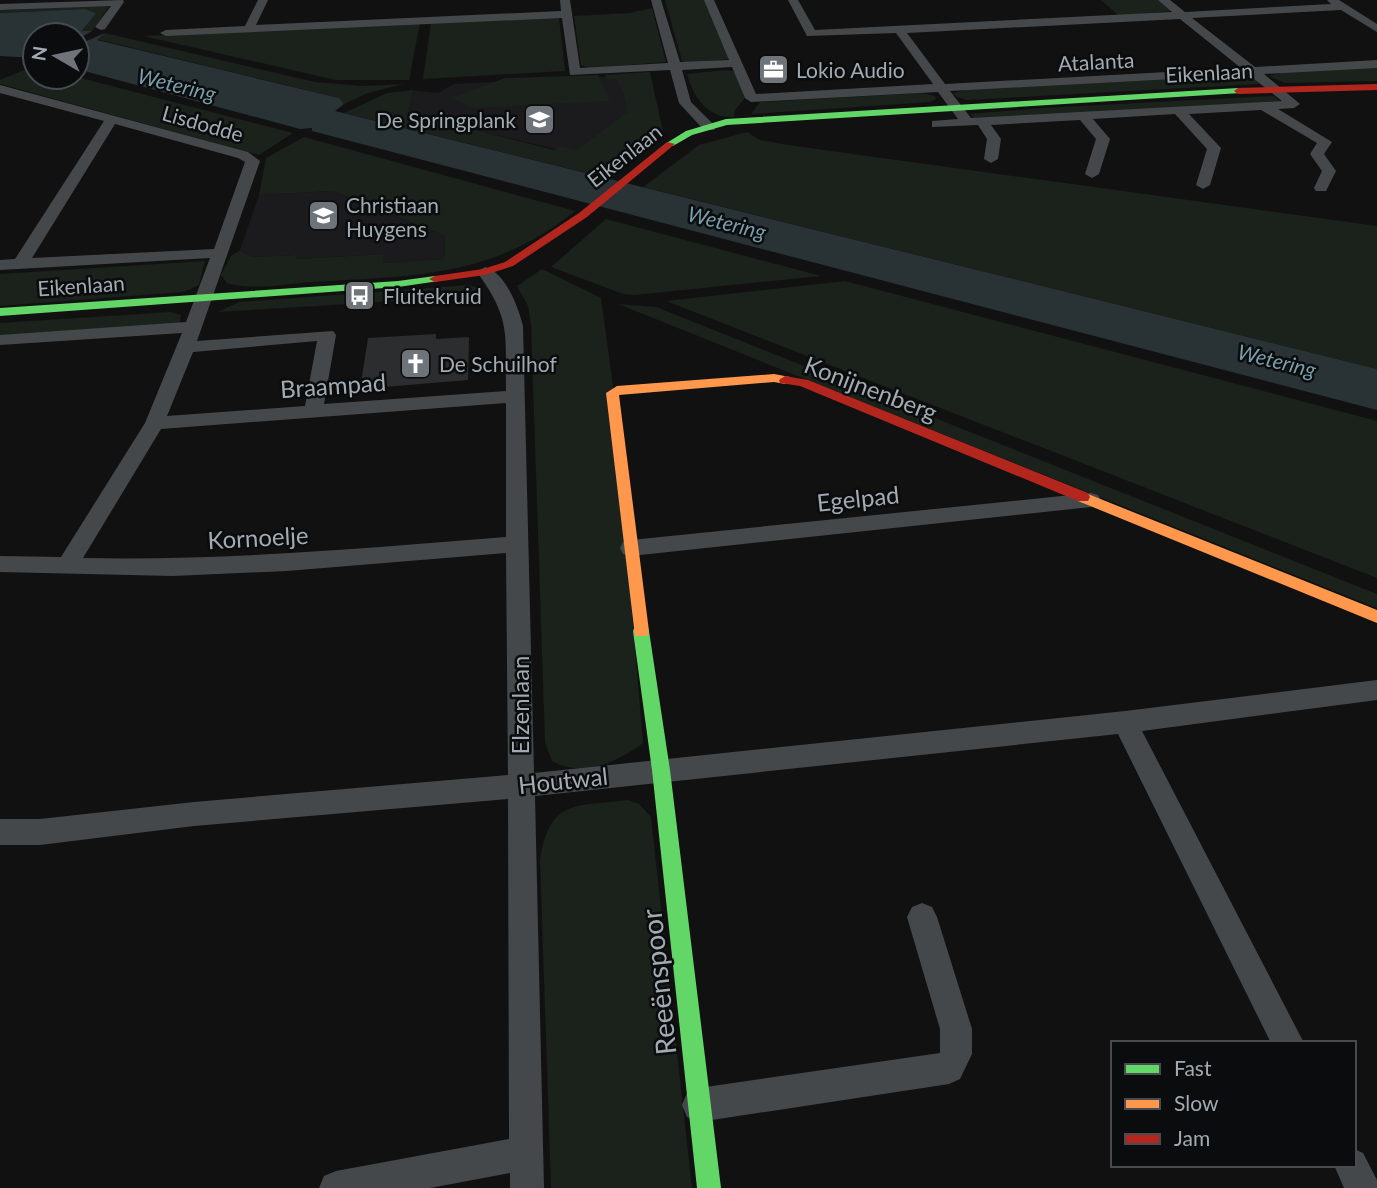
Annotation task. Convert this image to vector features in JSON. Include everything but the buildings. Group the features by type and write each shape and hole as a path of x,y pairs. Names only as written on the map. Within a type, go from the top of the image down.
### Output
{"street":[{"path":"250,29 263,0"},
{"path":"565,0 574,72 735,63"},
{"path":"656,0 685,103 709,127"},
{"name":"Atalanta","path":"709,0 751,98 1377,64"},
{"path":"793,0 811,34 1342,7"},
{"path":"937,124 1294,104 1163,0"},
{"path":"1332,0 1377,29"},
{"path":"0,7 120,1"},
{"path":"101,27 120,1"},
{"path":"166,33 424,15 567,14"},
{"path":"900,30 967,122"},
{"name":"Eikenlaan","path":"0,312 410,283 485,272 509,264 535,249 583,215 636,168 689,133 709,127 786,117 1276,89 1377,87"},
{"name":"Lisdodde","path":"0,89 243,155 253,161 186,347 155,423 67,566"},
{"path":"1264,106 1325,142 1317,154 1329,170 1321,188"},
{"path":"1179,111 1214,148 1203,185"},
{"path":"1084,116 1102,139 1093,174"},
{"path":"21,263 112,119"},
{"path":"982,121 994,139 990,159"},
{"path":"0,265 220,253"},
{"name":"Elzenlaan","path":"485,272 500,288 509,304 514,326 527,1188"},
{"path":"0,340 193,327"},
{"path":"186,347 327,335 313,412"},
{"name":"Konijnenberg","path":"661,770 611,398 612,393 617,390 774,378 803,383 1377,617"},
{"name":"Braampad","path":"155,423 515,396"},
{"name":"Egelpad","path":"631,548 1091,500"},
{"name":"Kornoelje","path":"0,564 173,568 274,564 518,544"},
{"name":"Houtwal","path":"0,832 40,832 194,814 520,786 1125,722 1377,690"},
{"path":"1125,722 1287,1041"},
{"name":"Reeënspoor","path":"661,770 709,1188"},
{"path":"699,1105 949,1068 956,1059 956,1029 922,917"},
{"path":"336,1188 527,1153"},
{"path":"1352,1167 1363,1188"}],"shaded area":[{"path":"665,0 708,0 729,54 728,59 688,63 682,61"},
{"path":"1101,0 1159,0 1172,11 1119,16"},
{"path":"110,5 91,31 90,21 95,13 85,9 0,13 0,10"},
{"path":"652,8 666,62 590,68 581,65 574,16 630,13"},
{"path":"557,17 565,71 423,79 431,23"},
{"path":"420,23 409,80 336,80 143,36"},
{"path":"105,33 315,82 363,86 404,84 368,93 344,104 339,98 96,39"},
{"path":"1377,66 1377,81 1285,83 1269,76 1285,72"},
{"path":"21,71 21,90 0,84 0,80"},
{"path":"736,71 745,98 735,110 734,117 724,117 709,110 697,98 687,74"},
{"path":"650,72 663,132 611,179 344,113 387,93 413,90 408,113 554,150 560,146 577,150 623,115 628,115 623,91 616,79 607,80 605,75"},
{"path":"598,75 610,99 607,101 473,108 452,98 505,78"},
{"name":"De Springplank","path":"622,76 646,116 610,162 404,113 411,90 438,93 454,84"},
{"path":"1242,76 1257,79 1259,84 967,100 953,93 970,89"},
{"path":"91,81 293,133 259,155 26,91 91,91"},
{"path":"922,93 935,96 936,99 930,102 751,114 760,102"},
{"path":"1274,96 1280,101 975,119 970,114 1042,108"},
{"path":"747,132 760,140 788,145 1377,226 1377,369 643,187 699,145"},
{"path":"304,137 575,211 544,233 513,250 450,269 418,275 269,286 227,283 221,275 231,256 240,250 252,257 296,255 296,259 384,254 383,263 444,259 445,236 333,191 259,195 266,158"},
{"name":"Christiaan Huygens","path":"333,191 445,236 444,259 382,263 383,254 295,259 296,255 252,257 240,250 259,195"},
{"path":"606,219 821,276 635,295 623,294 551,267"},
{"path":"205,261 199,285 184,292 0,306 0,274"},
{"path":"542,269 601,298 613,386 643,743 611,762 587,768 564,766 552,761 545,742 531,325 528,306 517,286"},
{"path":"845,281 1377,421 1377,578 666,301"},
{"path":"469,285 485,290 432,299 218,312 239,302"},
{"path":"618,304 656,307 1377,594 1377,608"},
{"path":"170,312 181,315 180,322 168,326 0,338 0,323"},
{"path":"628,800 639,804 651,817 692,1188 551,1188 540,860 544,840 551,825 568,809"}],"water":[{"path":"85,9 96,13 90,21 21,21 21,57 0,56 0,13"},
{"name":"Wetering","path":"105,33 97,40 339,98 344,104 335,111 1377,369 1377,410 312,131 312,128 300,129 91,73 91,39"}],"traffic: fast":[{"path":"670,144 689,133 726,122 1238,91"},
{"path":"0,312 398,284 435,279"},
{"path":"641,631 661,770 709,1188"}],"traffic: slow":[{"path":"641,631 612,393 617,390 774,378 785,380"},
{"path":"1083,497 1377,617"}],"traffic: jam":[{"path":"1238,91 1377,87"},
{"path":"435,279 485,272 509,264 583,215 670,144"},
{"path":"785,380 803,383 1083,497"}],"place":[{"name":"Lokio Audio","path":"773,69"},
{"name":"De Springplank","path":"539,119"},
{"name":"Christiaan Huygens","path":"323,216"},
{"name":"Fluitekruid","path":"360,295"},
{"name":"De Schuilhof","path":"416,363"}]}
